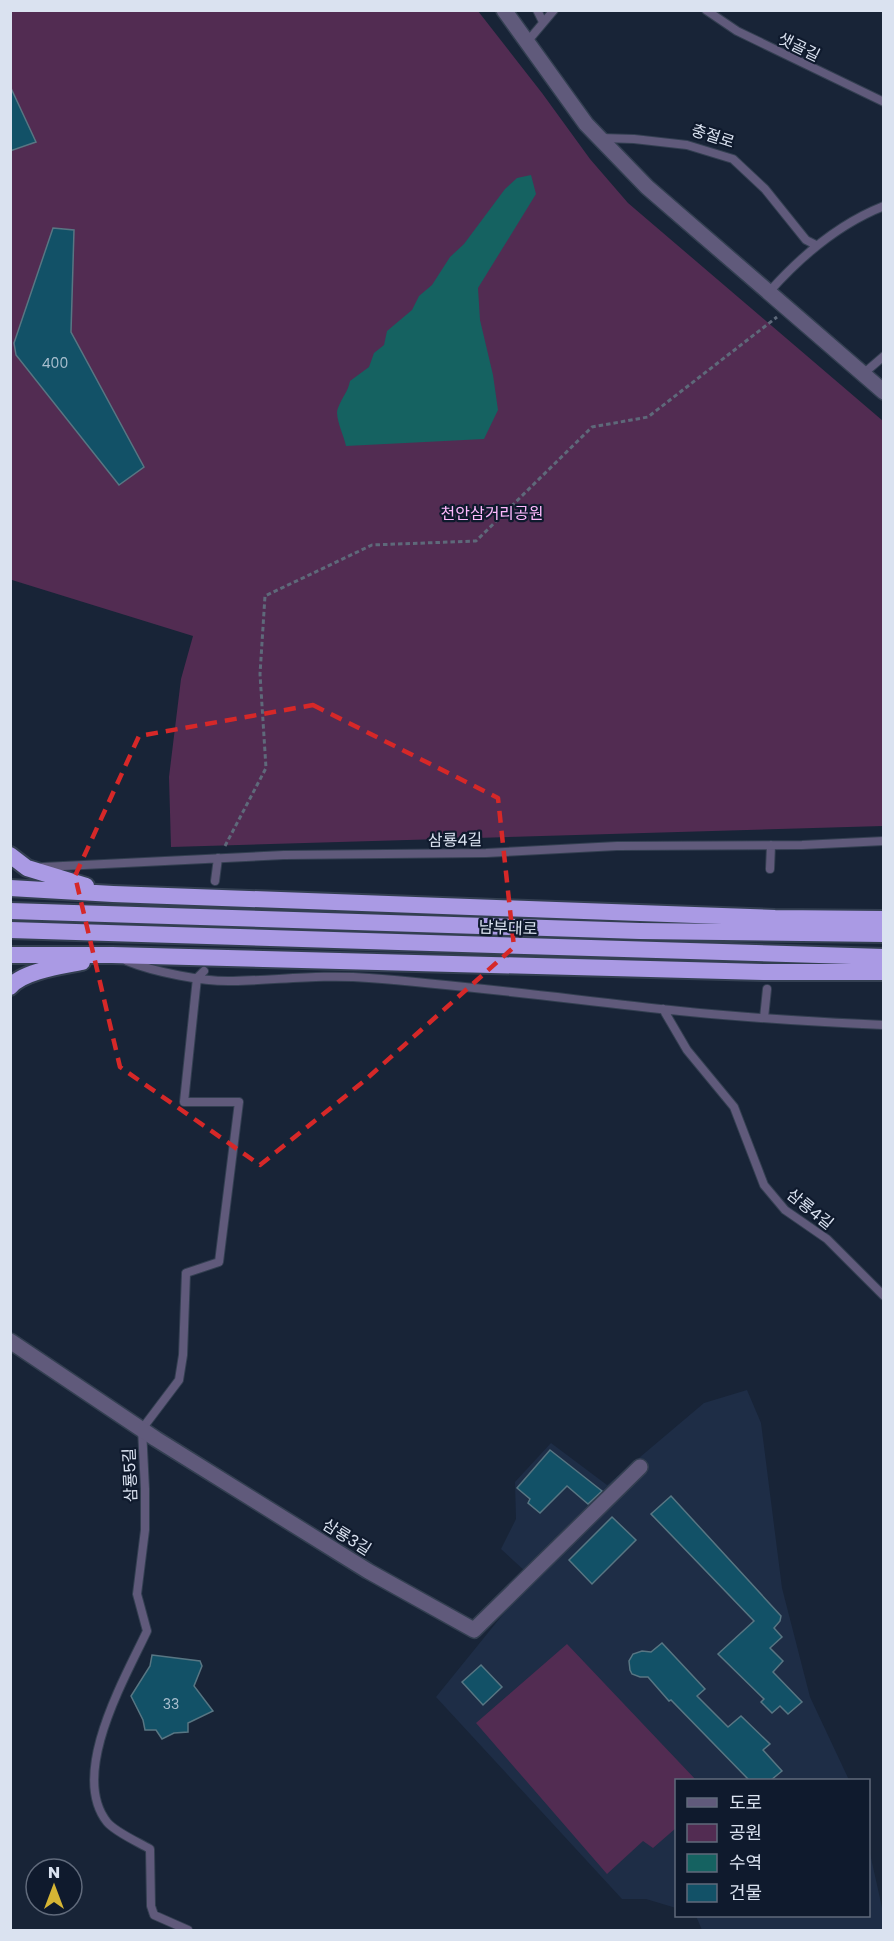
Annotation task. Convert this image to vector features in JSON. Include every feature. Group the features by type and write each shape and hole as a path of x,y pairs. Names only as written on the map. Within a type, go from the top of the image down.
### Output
{"highway":[{"path":"10,855 27,868 113,894"},
{"path":"10,888 113,894 775,918 884,919"},
{"name":"남부대로","path":"10,911 651,931 884,934"},
{"name":"남부대로","path":"10,930 884,957"},
{"path":"10,955 112,955 740,972 884,972"},
{"path":"10,987 41,971 112,955"}],"street":[{"path":"504,10 586,124 647,187 884,392"},
{"name":"삼룡3길","path":"10,1341 142,1429 368,1571 474,1629 640,1467"}],"lane":[{"path":"537,10 543,22"},
{"path":"527,42 554,10"},
{"name":"샛골길","path":"706,10 737,31 884,102"},
{"name":"충절로","path":"599,138 687,145 733,159 765,189 806,240 816,245"},
{"path":"768,294 791,267 816,245 868,212 884,206"},
{"path":"863,374 884,356"},
{"name":"삼룡4길","path":"27,868 284,855 486,853 617,846 884,842"},
{"path":"770,869 771,845"},
{"path":"215,881 218,858"},
{"path":"112,955 141,966 197,978 231,982 304,977 367,977 663,1009 884,1025"},
{"path":"197,978 204,970"},
{"name":"삼룡5길","path":"188,1930 154,1915 150,1849 108,1823 96,1802 94,1762 111,1707 147,1631 137,1594 145,1530 142,1429 179,1380 183,1355 186,1273 219,1262 239,1102 184,1102 197,978"},
{"path":"764,1018 767,989"},
{"name":"삼룡4길","path":"663,1009 687,1050 734,1107 764,1185 785,1210 826,1239 884,1296"}],"path":[{"path":"218,858 266,768 260,674 265,596 372,544 476,541 592,427 648,417 786,309"}],"highlighted area":[{"path":"313,705 498,798 514,947 363,1082 260,1165 120,1067 75,876 139,736"}],"shaded area":[{"path":"747,1390 761,1423 782,1588 810,1697 849,1779 675,1779 675,1908 646,1899 622,1899 436,1697 504,1613 526,1572 501,1549 516,1519 515,1482 551,1443 607,1485 704,1403"},
{"path":"870,1854 883,1912 883,1930 702,1930 696,1917 870,1917"}],"green space":[{"name":"천안삼거리공원","path":"10,11 478,11 590,159 628,203 883,421 883,826 171,847 169,777 181,679 193,636 12,580"},
{"path":"567,1644 695,1779 675,1779 675,1829 653,1848 643,1841 607,1874 476,1723"}],"water":[{"path":"531,175 536,194 478,288 480,320 493,375 498,410 484,439 346,446 337,412 350,381 369,367 374,353 384,345 387,331 412,310 419,296 432,285 450,257 464,244 505,189 517,178"}],"building":[{"path":"10,86 36,142 10,151"},
{"path":"53,228 74,230 71,332 144,467 119,485 16,355 14,343"},
{"path":"550,1450 602,1491 588,1504 567,1486 540,1513 528,1503 530,1499 517,1488"},
{"path":"671,1496 781,1616 774,1628 782,1637 770,1648 783,1661 773,1672 802,1702 788,1714 780,1706 772,1713 761,1702 764,1699 718,1654 754,1621 651,1514"},
{"path":"612,1517 636,1540 592,1584 569,1560"},
{"path":"662,1643 705,1689 697,1696 728,1727 741,1716 770,1744 763,1750 782,1771 772,1779 748,1779 671,1700 669,1701 648,1677 632,1674 629,1661 633,1654 642,1651 651,1652"},
{"path":"152,1655 200,1661 202,1666 194,1686 213,1711 188,1723 188,1732 174,1733 162,1739 156,1730 145,1730 143,1720 131,1696 150,1666"},
{"path":"481,1665 502,1687 483,1705 462,1682"}]}
